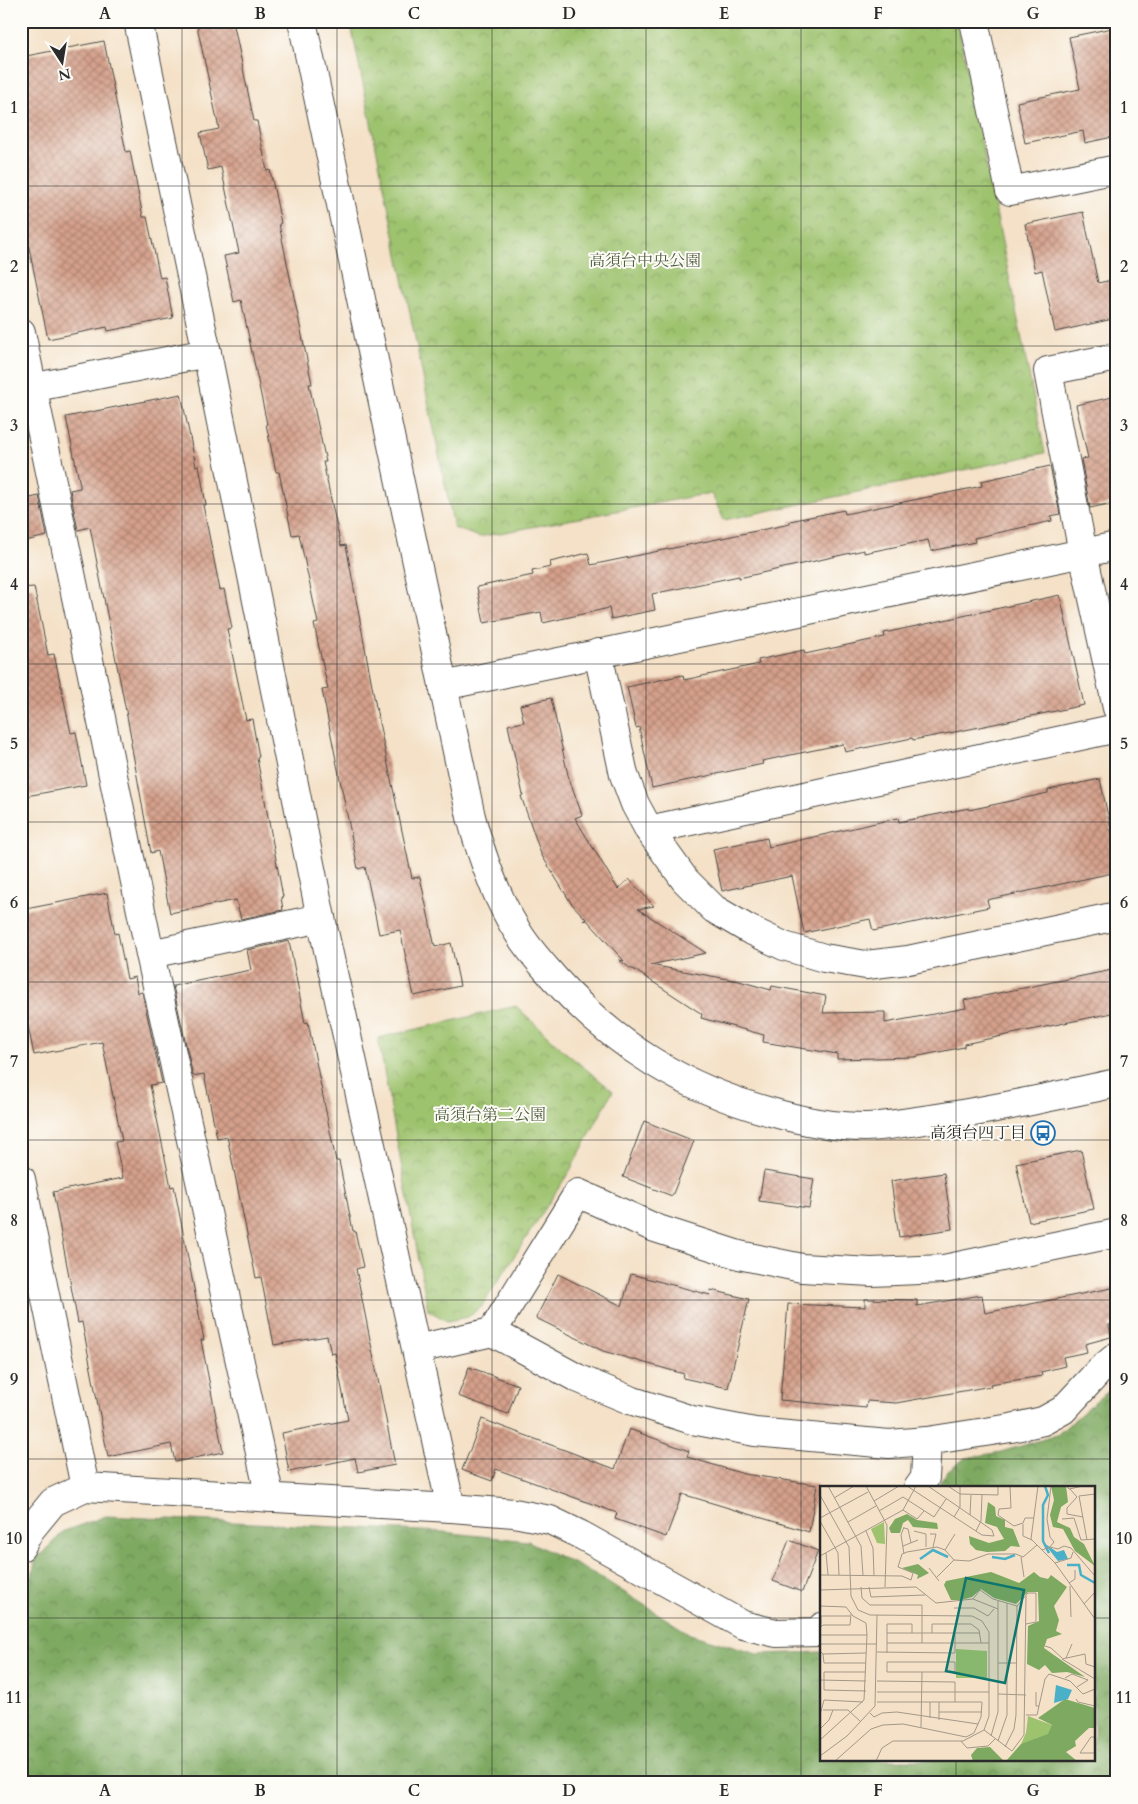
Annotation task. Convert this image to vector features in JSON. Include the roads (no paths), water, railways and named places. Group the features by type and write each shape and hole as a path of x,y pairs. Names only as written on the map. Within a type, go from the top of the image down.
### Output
{"street":[{"path":"138,21 321,918 451,1508"},
{"path":"302,21 471,817 481,854 499,899 520,936 577,1003 612,1034 659,1066 708,1092 748,1106 806,1122 866,1127 963,1115 1117,1083"},
{"path":"974,21 1010,191 1117,169"},
{"path":"21,332 27,389 270,1498"},
{"path":"27,389 207,353"},
{"path":"1117,357 1048,372 1117,708"},
{"path":"443,686 1117,546"},
{"path":"598,653 624,775 635,804 649,830 685,880 714,909 748,929 784,946 824,958 866,965 908,960 1117,916"},
{"path":"649,830 1117,728"},
{"path":"150,954 321,918"},
{"path":"21,1179 84,1487"},
{"path":"492,1332 578,1193 664,1231 739,1255 802,1268 872,1272 944,1269 1117,1233"},
{"path":"417,1350 492,1332 577,1378 630,1400 692,1420 755,1432 889,1444 927,1441 1043,1421 1063,1410 1099,1371 1117,1356"},
{"path":"919,1486 925,1478 927,1441"},
{"path":"21,1547 30,1530 53,1502 84,1487 514,1513 550,1520 581,1535 744,1625 776,1632 818,1632 820,1630"}],"place":[{"name":"高須台四丁目","path":"1043,1133"}],"park label":[{"name":"高須台中央公園","path":"645,261"},
{"name":"高須台第二公園","path":"490,1115"}]}
